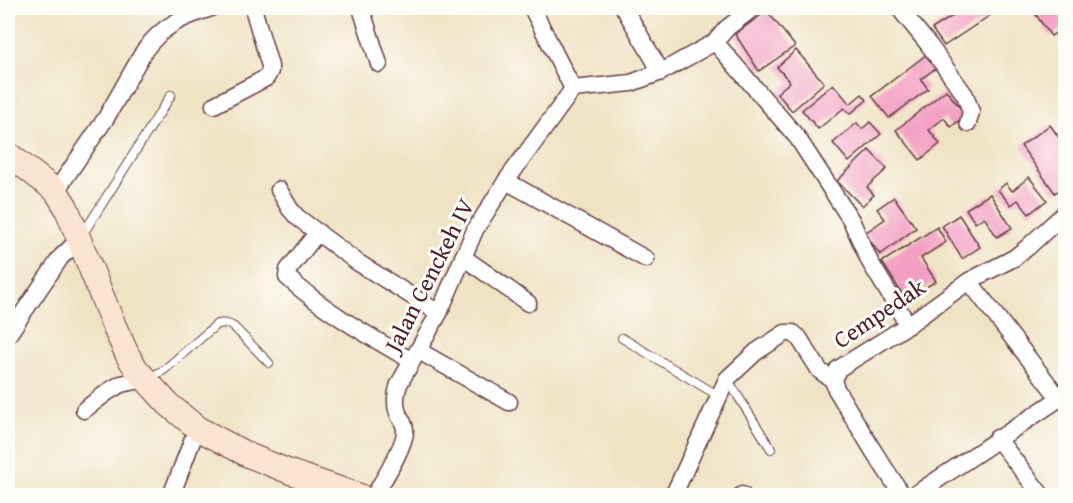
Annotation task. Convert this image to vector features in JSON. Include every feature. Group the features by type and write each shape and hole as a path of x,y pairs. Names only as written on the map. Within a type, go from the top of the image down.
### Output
{"street":[{"path":"170,8 185,16"},
{"path":"56,191 106,118 147,46 159,33 185,16 211,8"},
{"path":"214,105 266,78 270,71 253,8"},
{"path":"361,8 379,64"},
{"path":"531,8 573,89 631,83 661,72 715,42 745,10"},
{"path":"624,8 661,72"},
{"path":"898,8 929,45 965,95 971,112 968,123"},
{"path":"715,42 797,137 851,219 870,262 908,325"},
{"name":"Jalan Cenckeh IV","path":"374,495 404,442 405,430 397,410 396,395 399,384 439,313 475,230 506,181 573,89"},
{"path":"8,154 56,191 80,239 128,356 137,370 168,404 197,428 248,455 290,472 360,495"},
{"path":"506,181 646,259"},
{"path":"279,190 297,217 357,262 439,313"},
{"name":"Cempedak","path":"903,495 874,452 833,380 838,369 908,325 969,281 1014,258 1065,212"},
{"path":"318,232 288,270 287,277 315,300 366,335 509,402"},
{"path":"10,325 61,256 80,239"},
{"path":"463,257 528,303"},
{"path":"913,495 1062,396 969,281"},
{"path":"673,495 728,379 756,352 785,333 793,333 799,338 820,371 833,380"},
{"path":"84,410 122,384 146,379"},
{"path":"171,495 197,428"},
{"path":"997,438 1042,495"}],"lane":[{"path":"80,239 171,95"},
{"path":"146,379 164,370 217,324 223,323 234,327 269,363"},
{"path":"622,338 719,396"},
{"path":"728,379 771,448"}],"building":[{"path":"965,8 1001,8 944,46 932,29"},
{"path":"1031,8 1066,8 1066,16 1061,19 1066,26 1051,36"},
{"path":"767,11 795,46 759,71 735,34"},
{"path":"796,50 824,83 792,111 777,93 790,82 777,67"},
{"path":"930,52 940,65 921,79 928,89 889,118 872,96"},
{"path":"833,84 850,104 862,94 867,100 850,114 844,108 818,129 802,110"},
{"path":"946,90 966,115 951,127 944,118 929,130 940,144 920,160 896,130"},
{"path":"870,122 881,134 849,162 833,143 857,123 862,129"},
{"path":"1050,125 1066,147 1066,185 1055,193 1021,146"},
{"path":"869,150 887,169 867,187 874,195 862,206 837,181"},
{"path":"1029,177 1047,200 1029,214 1018,200 1011,205 998,190 1006,183 1012,191"},
{"path":"990,194 1012,228 997,237 984,217 975,223 966,209"},
{"path":"894,197 916,228 880,255 865,233 885,219 877,209"},
{"path":"959,215 980,247 962,259 942,226"},
{"path":"937,227 946,242 921,258 936,281 906,300 882,262"}]}
